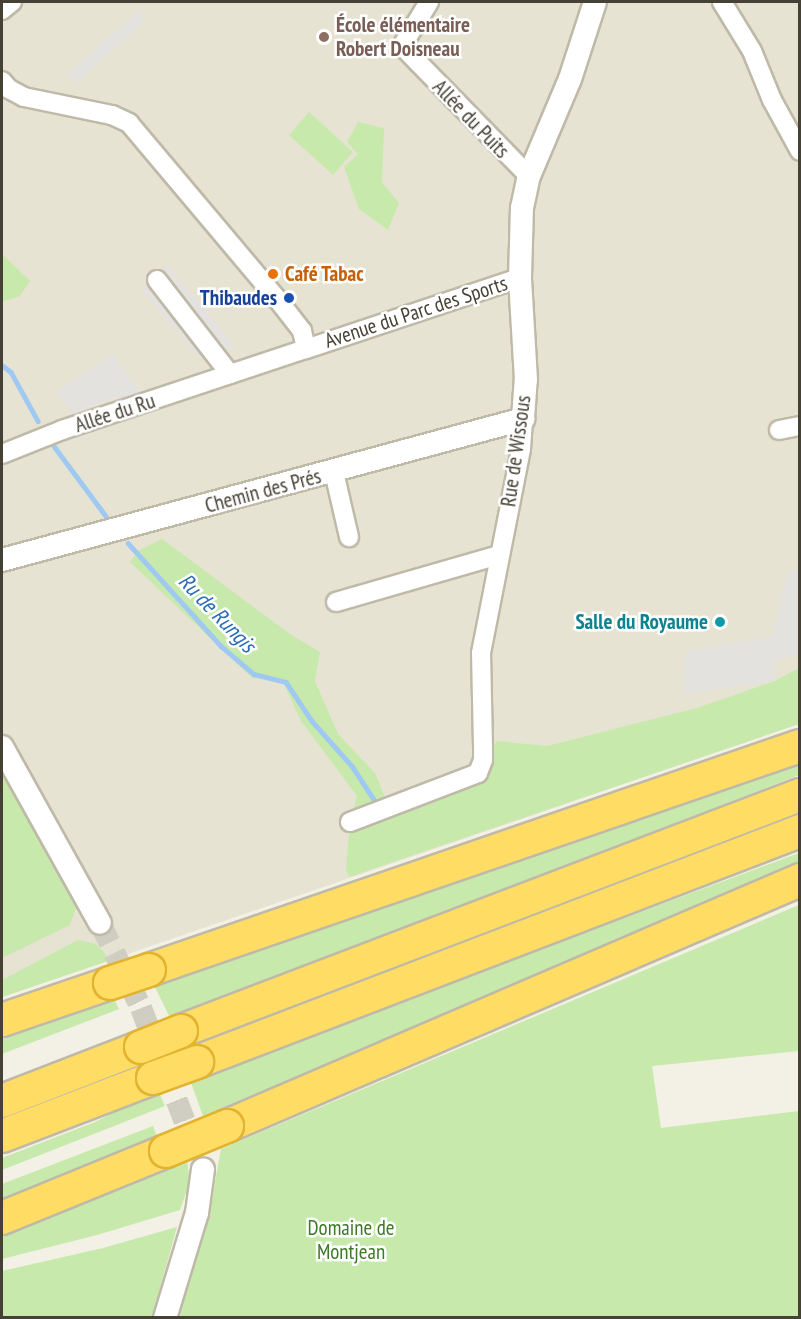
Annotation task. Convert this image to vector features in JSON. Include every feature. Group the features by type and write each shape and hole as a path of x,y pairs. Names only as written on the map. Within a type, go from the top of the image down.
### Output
{"highway":[{"path":"2,1020 800,746"},
{"path":"2,1101 800,795"},
{"path":"2,1137 800,831"},
{"path":"2,1218 227,1126 800,880"}],"street":[{"path":"2,9 12,2"},
{"name":"Allée du Puits","path":"429,2 402,46 529,176"},
{"name":"Rue de Wissous","path":"350,822 478,773 483,760 481,653 521,449 524,419 526,380 520,278 522,208 529,176 570,79 595,2"},
{"path":"722,2 752,51 772,100 800,151"},
{"name":"Avenue du Parc des Sports","path":"2,81 9,89 24,97 112,115 129,123 278,300 302,331 306,349 520,278"},
{"path":"157,280 230,374"},
{"name":"Allée du Ru","path":"2,454 62,430 306,349"},
{"name":"Chemin des Prés","path":"2,560 524,419"},
{"path":"779,430 800,426"},
{"path":"334,472 349,537"},
{"path":"336,602 499,555"},
{"path":"2,747 100,923"},
{"path":"165,1317 197,1213 203,1169"}],"shaded area":[{"path":"2,2 799,2 799,724 2,997"},
{"path":"138,11 146,20 76,83 68,74"},
{"path":"168,265 234,345 226,351 205,351 197,356 141,289"},
{"path":"113,354 144,396 116,398 108,403 103,401 94,409 76,411 73,414 56,392"},
{"path":"799,568 799,654 774,660 775,681 684,694 685,652 773,636 787,573"}],"green space":[{"path":"309,112 353,152 333,175 289,135"},
{"path":"358,122 384,128 382,182 399,203 388,230 359,209 344,167 358,154 347,142"},
{"path":"2,254 30,281 20,296 2,302"},
{"path":"162,539 290,634 320,652 315,681 338,734 375,773 392,814 457,792 482,777 496,741 547,746 697,708 775,681 799,668 799,724 349,877 346,869 350,822 357,796 301,721 283,682 252,678 130,562 138,551"},
{"path":"799,760 799,775 171,1020 154,985"},
{"path":"2,765 78,902 70,925 2,958"},
{"path":"799,853 799,864 203,1116 190,1080"},
{"name":"Domaine de Montjean","path":"799,905 799,1051 652,1066 661,1128 799,1111 799,1317 175,1318 207,1225 221,1149"},
{"path":"78,940 96,944 111,960 2,997 2,980"},
{"path":"112,995 119,1009 2,1054 2,1033"},
{"path":"158,1090 165,1106 2,1170 2,1158 95,1122"},
{"path":"153,1126 158,1139 2,1201 2,1184"},
{"path":"187,1160 190,1182 180,1210 97,1235 2,1259 2,1236"},
{"path":"177,1227 152,1317 2,1317 2,1271 103,1248"}],"waterway":[{"name":"Ru de Rungis","path":"2,365 11,372 38,421"},
{"name":"Ru de Rungis","path":"54,446 106,516"},
{"name":"Ru de Rungis","path":"128,543 221,646 254,674 286,682 312,721 352,766 377,804"}],"tunnel":[{"path":"100,923 141,1008 203,1169"}],"place":[{"name":"École élémentaire Robert Doisneau","path":"324,37"},
{"name":"Café Tabac","path":"273,274"},
{"name":"Thibaudes","path":"289,298"},
{"name":"Salle du Royaume","path":"720,622"}]}
